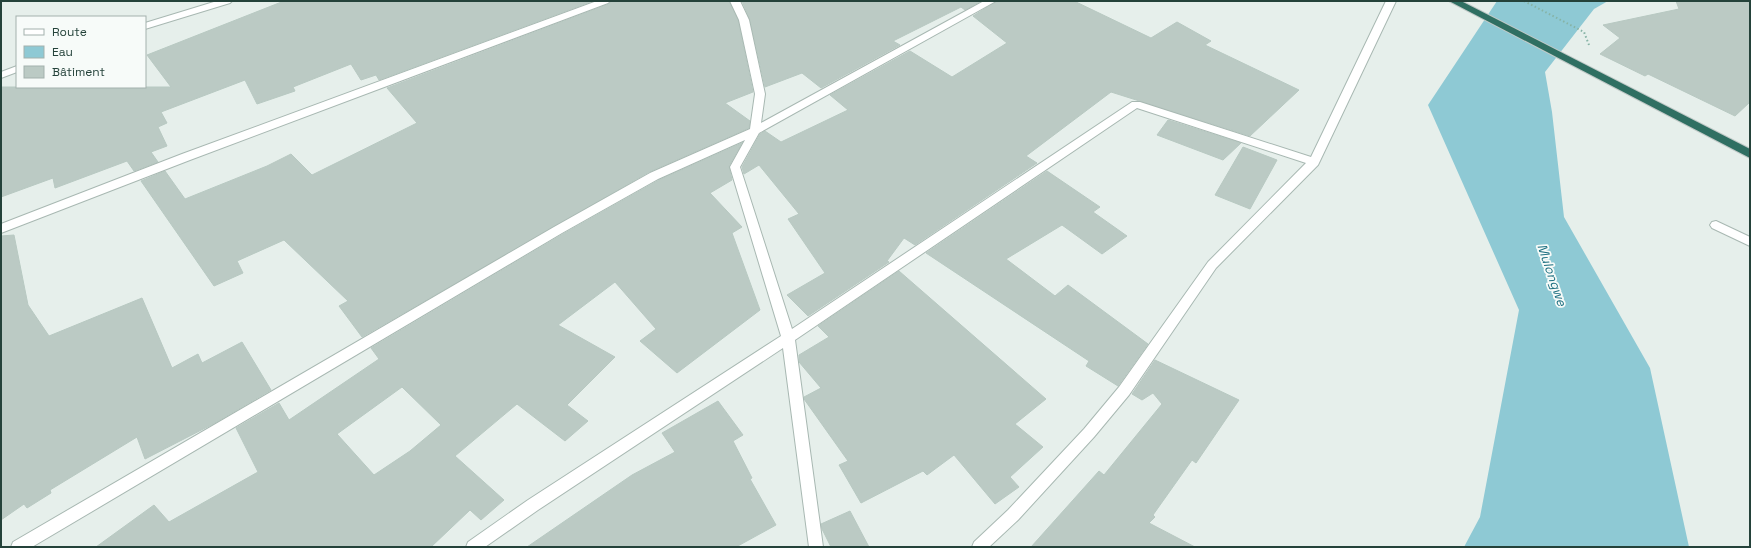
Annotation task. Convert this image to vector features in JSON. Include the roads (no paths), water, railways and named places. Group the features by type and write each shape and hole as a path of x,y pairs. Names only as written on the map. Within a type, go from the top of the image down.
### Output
{"highway":[{"path":"1454,1 1750,154"}],"street":[{"path":"146,26 227,1"},
{"path":"1,229 186,157 606,1"},
{"path":"735,1 744,20 760,94 755,131 735,167 788,338 816,547"},
{"path":"18,547 558,230 654,176 755,131 991,1"},
{"path":"979,547 1014,515 1089,433 1124,391 1166,333 1212,265 1314,162 1391,1"},
{"path":"1,75 16,69"},
{"path":"473,547 533,505 788,338 1136,104 1314,162"},
{"path":"1716,225 1750,242"}],"water":[{"name":"Mulongwe","path":"1497,1 1608,1 1594,9 1545,72 1552,112 1564,217 1650,368 1689,547 1464,547 1480,517 1519,310 1428,105"}]}
